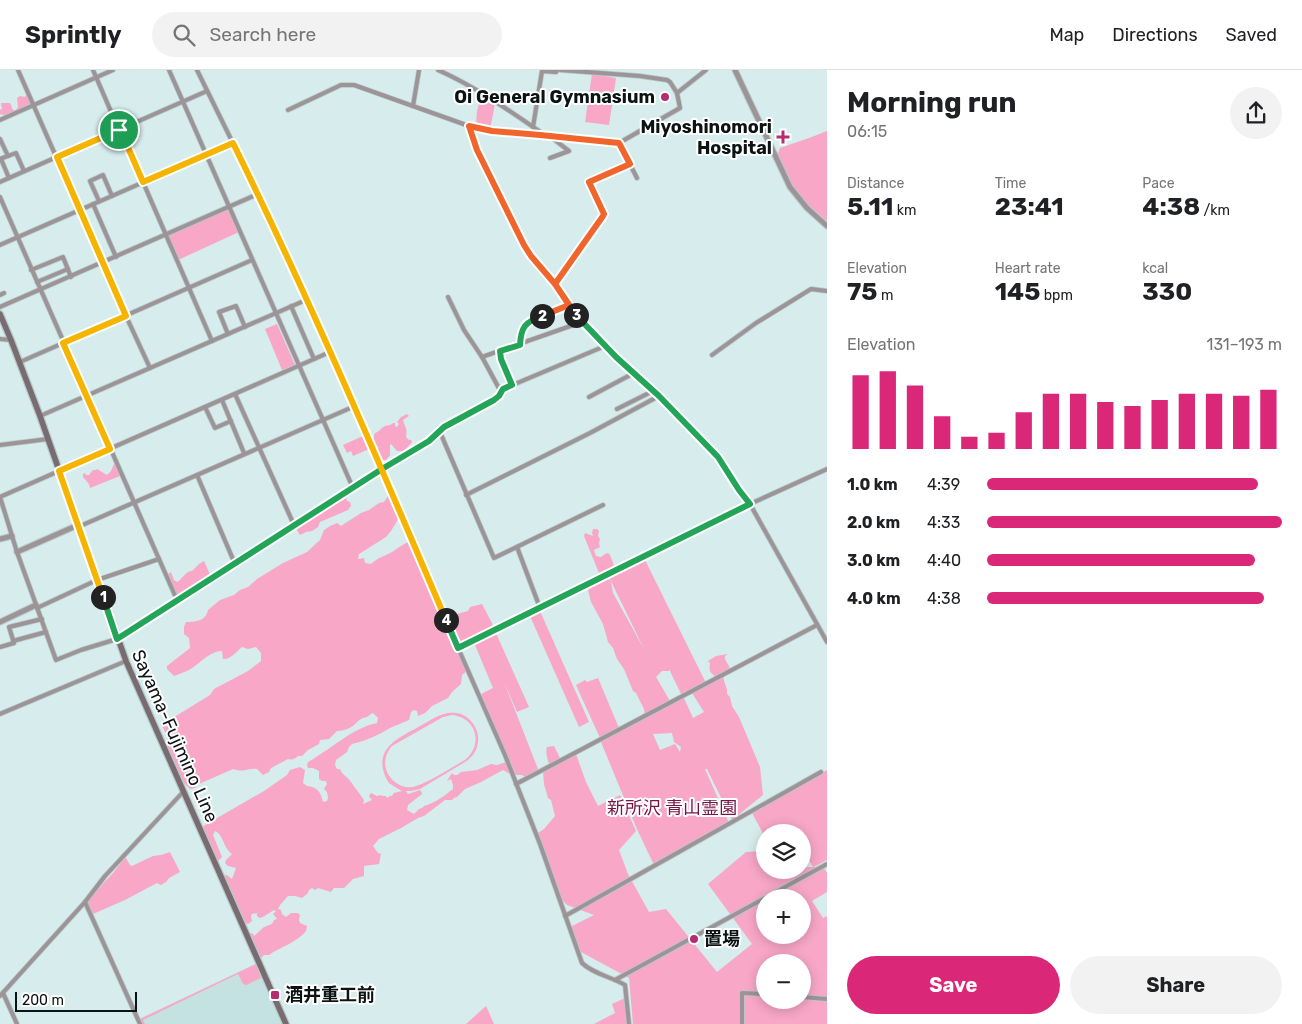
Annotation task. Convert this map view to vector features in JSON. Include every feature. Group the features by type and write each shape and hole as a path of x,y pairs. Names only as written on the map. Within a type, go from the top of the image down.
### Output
{"main road":[{"name":"Sayama-Fujimino Line","path":"0,314 40,416 117,639 286,1024"}],"street":[{"path":"18,70 150,368"},
{"path":"93,70 212,341"},
{"path":"0,120 112,70"},
{"path":"169,70 228,208 353,488"},
{"path":"197,70 258,194 355,406 501,747 540,844 575,947 583,965 626,986 629,1024"},
{"path":"413,106 419,70"},
{"path":"438,70 480,92 539,131 540,135"},
{"path":"288,110 341,85 354,85 469,126 492,131 619,143 680,108 676,94 667,80 559,70 556,72 542,71 533,127"},
{"path":"676,94 706,70"},
{"path":"735,70 790,186 807,208 827,226"},
{"path":"0,182 207,91"},
{"path":"469,126 477,150 531,256 555,284 582,322 659,396 718,457 750,504 827,642"},
{"path":"549,136 569,151 550,158"},
{"path":"0,139 8,156"},
{"path":"0,245 233,143"},
{"path":"619,143 637,178"},
{"path":"9,178 0,159 16,152 24,171"},
{"path":"555,284 604,214 589,182 630,164"},
{"path":"99,201 90,181 103,175 112,196"},
{"path":"0,307 258,194"},
{"path":"0,197 177,600"},
{"path":"93,204 116,257"},
{"path":"31,270 63,257 71,277"},
{"path":"20,362 252,260"},
{"path":"36,282 68,269"},
{"path":"712,355 756,323 811,289 827,291"},
{"path":"448,297 464,330 501,392"},
{"path":"40,416 306,300"},
{"path":"520,345 521,333 528,322 569,305"},
{"path":"228,334 219,312 236,306 244,327"},
{"path":"291,306 314,359"},
{"path":"482,358 582,322"},
{"path":"0,339 11,340"},
{"path":"330,352 0,497 17,552 56,660 117,639 382,469 429,441 444,427 494,400 503,389 605,346"},
{"path":"500,351 501,359 512,385"},
{"path":"589,397 634,373"},
{"path":"617,409 653,391"},
{"path":"235,394 294,525"},
{"path":"466,494 590,433 659,396"},
{"path":"222,400 244,453"},
{"path":"17,552 355,406"},
{"path":"205,407 215,428 231,421"},
{"path":"440,432 494,558 604,505"},
{"path":"0,444 48,439"},
{"path":"458,648 750,504 827,469"},
{"path":"197,475 235,564"},
{"path":"0,539 12,536"},
{"path":"516,547 540,608"},
{"path":"0,622 97,580 159,559"},
{"path":"9,627 42,619"},
{"path":"7,620 13,641"},
{"path":"516,784 817,625"},
{"path":"0,647 14,643 13,641 46,632"},
{"path":"0,714 126,661"},
{"path":"565,916 821,772"},
{"path":"17,1024 2,995 112,869 183,792"},
{"path":"781,889 827,864"},
{"path":"84,902 140,1024"},
{"path":"615,980 756,903"},
{"path":"742,1024 742,993 756,994"},
{"path":"811,998 827,999"}],"shaded area":[{"path":"255,964 284,1024 141,1024 139,1019"}],"green space":[{"path":"592,74 616,78 609,125 585,122"},
{"path":"27,93 32,103 6,115 0,114 2,109 1,103 10,103 13,110 16,110 18,107 17,98 20,96 25,97"},
{"path":"481,95 495,104 490,129 476,125"},
{"path":"827,131 827,221 796,193 779,160 778,153 780,148"},
{"path":"228,209 239,232 178,260 168,235"},
{"path":"277,324 295,365 282,370 265,329"},
{"path":"407,414 409,416 403,420 406,437 412,442 404,451 397,451 391,444 390,455 386,460 383,460 378,453 378,447 375,443 375,433 393,423 397,427 399,424 397,422"},
{"path":"363,436 369,449 353,456 351,451 347,453 343,445"},
{"path":"114,464 119,470 120,476 90,488 83,474 89,475 93,470 97,469 107,475"},
{"path":"390,493 400,516 386,537 359,554 358,559 364,558 365,563 371,564 410,541 437,606 446,617 451,618 468,611 470,607 482,604 529,707 517,712 504,682 538,769 536,773 525,777 522,775 512,775 503,770 465,789 452,800 445,800 424,816 379,839 373,846 381,854 379,864 364,866 364,876 353,879 344,888 334,888 331,892 312,888 302,898 288,896 278,909 286,917 291,913 298,913 300,915 300,923 307,926 306,931 294,941 261,958 258,957 246,931 254,936 264,927 272,924 277,919 273,914 276,911 274,910 259,918 257,913 252,914 252,921 248,924 242,921 223,876 227,875 232,879 236,868 225,863 232,854 226,848 220,835 215,831 213,835 222,857 216,861 203,832 203,827 264,791 287,775 290,770 300,767 305,770 303,783 318,791 323,802 327,801 327,792 324,789 327,784 326,781 319,779 319,771 308,768 308,762 350,734 377,723 378,718 373,713 360,719 351,727 337,731 329,739 320,740 319,744 302,756 288,759 271,768 269,772 263,775 257,769 240,771 233,769 190,789 180,779 166,746 168,737 162,726 163,724 210,695 214,689 248,671 261,661 261,653 256,647 248,649 242,647 231,657 223,659 222,651 213,653 189,670 174,676 167,669 167,666 190,648 189,638 184,634 186,622 203,619 208,610 220,600 234,595 283,563 307,552 320,540 324,530 330,526 337,523 341,526 361,513 384,502","holes":["456,643 466,647 475,645 493,688 481,694 509,761 497,765 491,764 477,770 461,772 457,775 452,773 447,781 451,779 453,789 443,797 419,809 414,814 407,810 408,805 422,793 420,790 408,794 406,791 420,789 465,762 477,748 477,732 471,721 460,714 442,715 393,742 384,754 382,761 386,778 389,783 402,791 394,793 387,798 386,796 377,796 371,793 369,796 372,800 363,804 364,800 351,782 340,769 337,769 335,765 336,760 347,752 352,744 372,738 409,720 411,712 414,710 417,711 418,716 448,698 461,684 462,675 467,671 453,644","452,715 467,721 475,732 476,739 471,754 465,760 417,786 404,787 394,781 387,772 385,765 388,752 392,746 443,717"]},
{"path":"342,496 346,497 347,501 350,502 351,506 348,510 320,522 318,527 312,531 300,535 295,527 324,507 336,502"},
{"name":"新所沢 青山霊園","path":"593,529 599,531 600,547 594,550 596,556 601,557 608,553 610,555 615,568 607,575 611,582 613,593 644,649 608,575 644,558 706,683 682,696 669,669 669,671 662,671 656,677 670,701 668,704 670,705 684,698 693,718 704,712 692,693 714,681 715,676 710,671 710,663 708,661 716,656 728,654 725,658 730,669 724,674 727,694 760,767 763,795 732,820 707,769 705,769 729,823 654,865 601,742 645,718 644,709 636,693 633,691 613,648 608,642 603,624 591,602 588,590 590,586 598,582 599,573 584,536 585,533 593,536","holes":["672,733 674,742 681,747 680,752 675,744 660,750 653,734"]},
{"path":"204,561 211,577 179,597 168,574 171,572 174,580 177,582"},
{"path":"540,611 589,722 579,727 530,616"},
{"path":"598,678 619,728 600,738 576,685 585,680 587,682"},
{"path":"554,746 560,758 576,754 586,782 598,806 620,795 636,831 619,850 628,874 649,912 666,909 717,972 752,944 708,884 746,852 756,851 756,879 811,879 811,867 813,867 811,864 811,824 758,824 752,813 827,770 827,860 814,867 824,868 827,873 827,892 812,901 823,918 827,916 827,1024 633,1024 629,978 581,952 572,926 594,915 567,905 561,899 538,833 555,816 544,784 543,772 551,768 546,752 547,747"},
{"path":"170,852 180,872 161,885 157,883 93,914 86,902 123,860 126,858 132,866 153,856"},
{"path":"256,964 261,978 246,985 243,984 238,974 143,1020 145,1024 142,1024 140,1019"},
{"path":"625,998 627,1024 594,1024 615,1013 612,1004"},
{"path":"486,1006 494,1024 466,1024"}],"place":[{"name":"Oi General Gymnasium","path":"665,97"},
{"name":"Miyoshinomori Hospital","path":"783,137"},
{"name":"置場","path":"694,939"},
{"name":"酒井重工前","path":"275,995"}],"route":[{"path":"119,130 57,157 126,316 63,343 110,449 59,471 117,639 382,469 429,441 444,427 494,400 503,389 512,385 501,359 500,351 520,345 522,329 528,322 569,305 524,245 477,150 469,126 492,131 619,143 630,164 589,182 604,214 555,284 582,322 616,357 659,396 718,457 750,504 458,648 448,625 382,469 355,406 233,143 143,182 119,130"}]}
